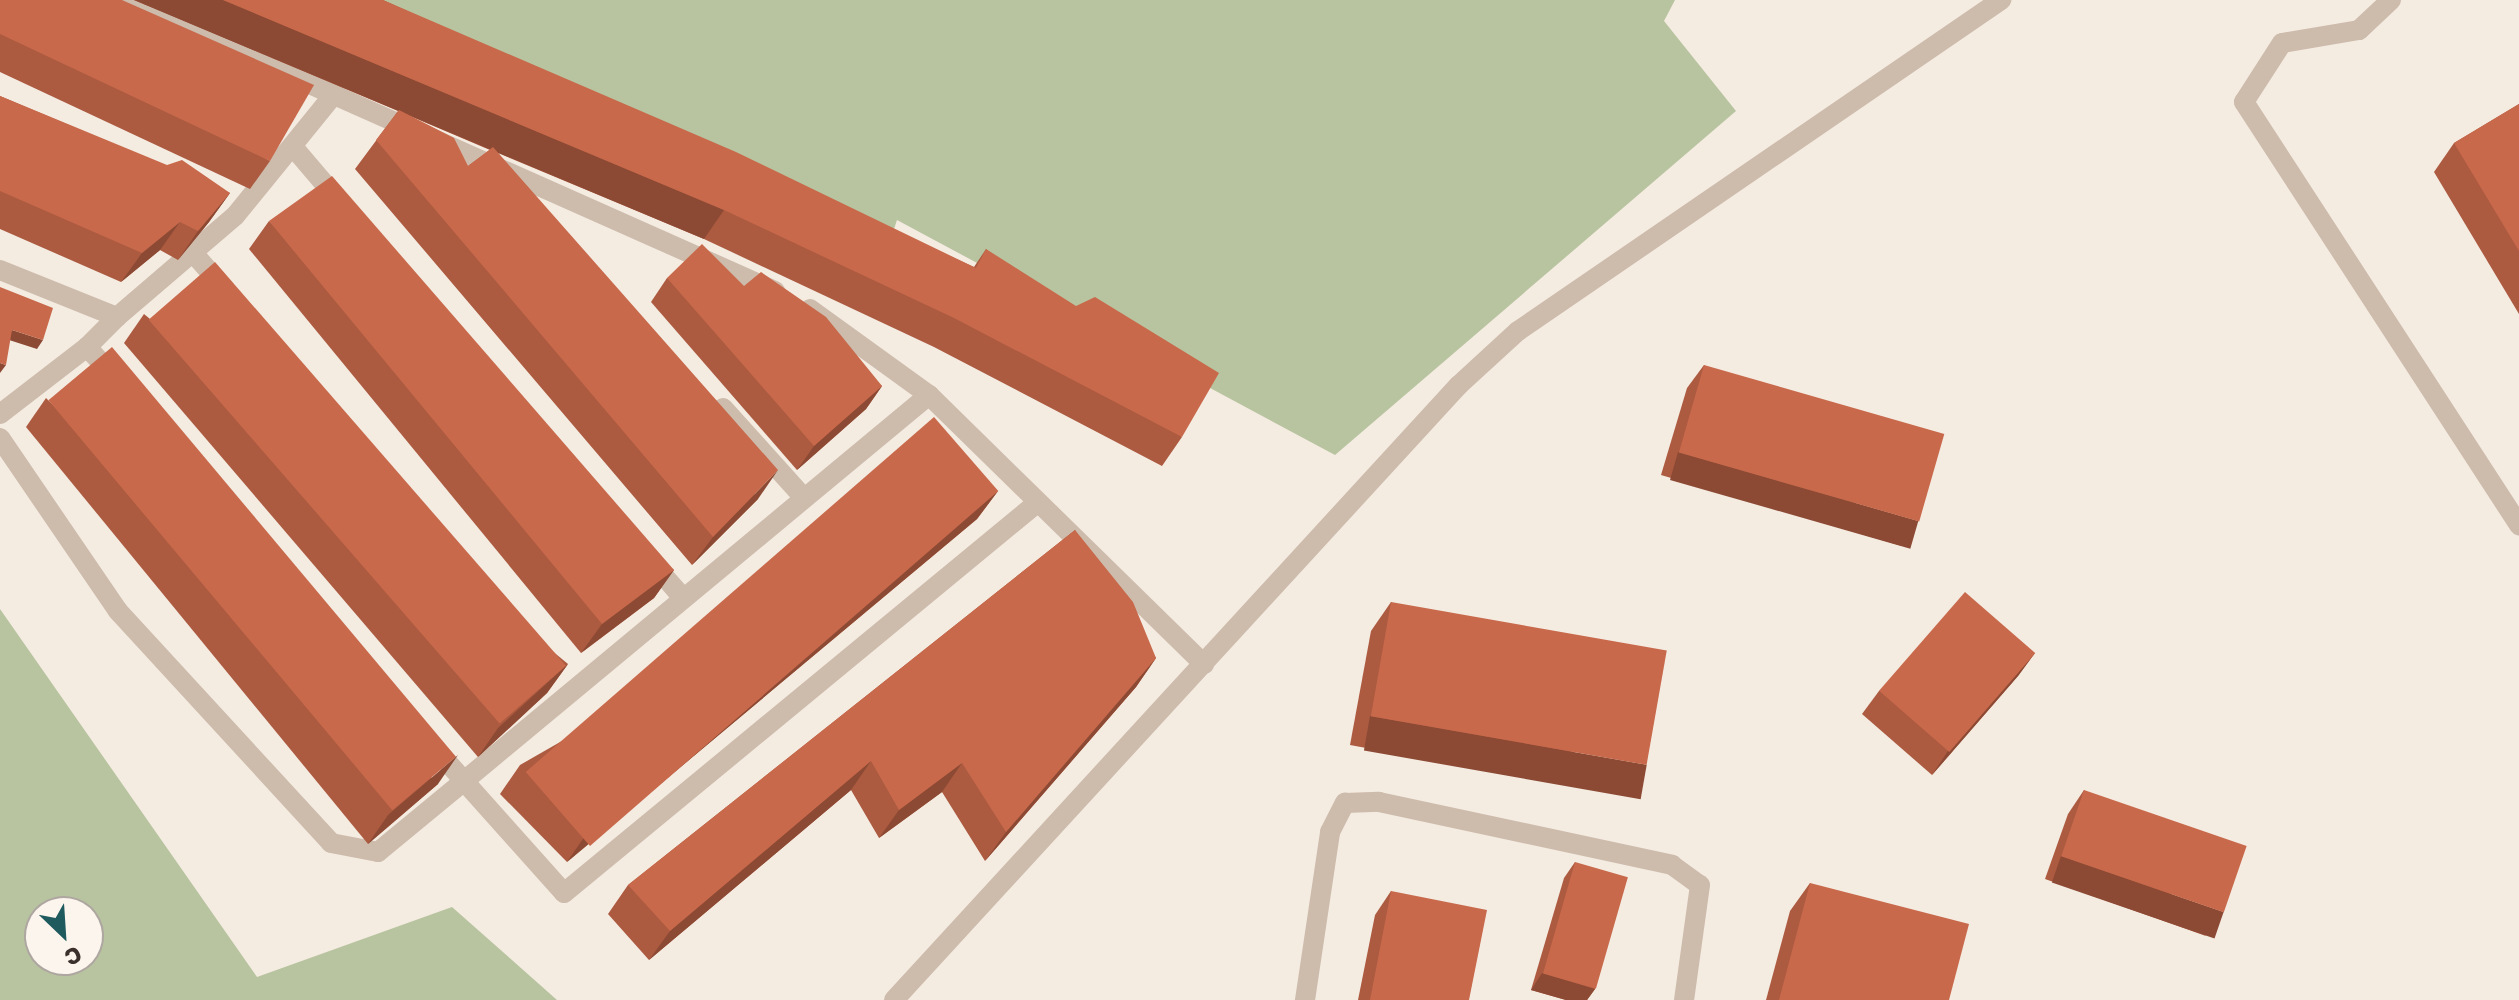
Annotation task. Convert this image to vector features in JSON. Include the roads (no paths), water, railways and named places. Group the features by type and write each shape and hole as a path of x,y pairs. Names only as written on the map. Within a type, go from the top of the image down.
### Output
{"lane":[{"path":"121,0 801,302 929,395 1204,664"},
{"path":"894,1000 1459,385 1518,331 2001,0"},
{"path":"2391,0 2359,30 2282,43 2244,102 2519,525"},
{"path":"0,414 87,347 117,317 235,216 294,148 335,93"},
{"path":"294,148 355,219"},
{"path":"514,174 556,220"},
{"path":"207,204 235,216"},
{"path":"194,254 235,301"},
{"path":"0,270 117,317"},
{"path":"87,347 129,395"},
{"path":"710,394 803,497"},
{"path":"0,438 118,611 331,843 378,852 464,781 571,681 683,598 929,395"},
{"path":"422,733 564,893 1037,503"},
{"path":"632,539 683,598"},
{"path":"1305,1000 1330,832 1345,803 1379,802 1672,865 1700,885 1684,1000"}]}
